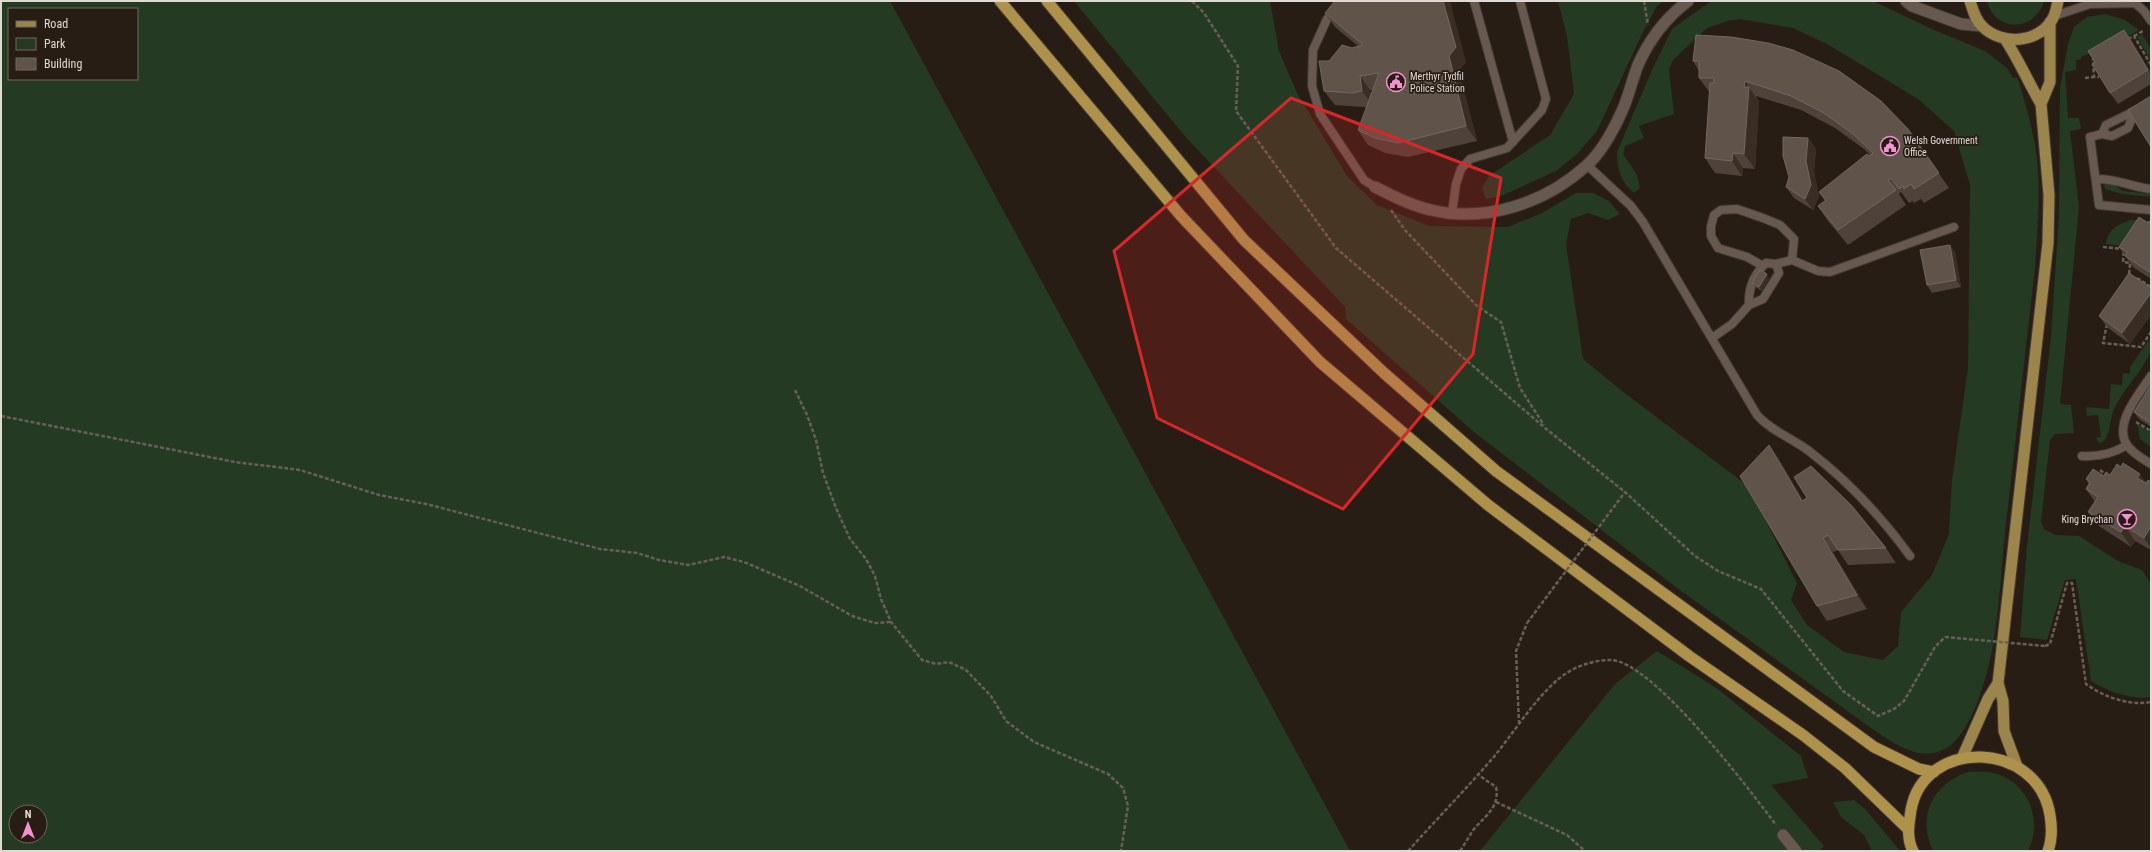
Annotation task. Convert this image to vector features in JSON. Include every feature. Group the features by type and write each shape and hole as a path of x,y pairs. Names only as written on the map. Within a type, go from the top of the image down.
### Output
{"highway":[{"path":"1000,1 1181,216 1320,362 1488,505 1689,656 1803,735 1845,768 1908,829"},
{"path":"1047,1 1244,240 1384,373 1496,471 1874,747 1919,769 1934,772"},
{"path":"1913,851 1908,829 1913,802 1919,790 1934,772 1962,758 1993,757 2017,766 2037,783 2048,805 2052,828 2049,850"}],"main road":[{"path":"1970,1 1974,14 1982,26 1996,36 2005,39 2028,38 2043,30 2052,19"},
{"path":"2017,766 2004,731 2003,701 1998,683 2048,243 2049,195 2042,104 2050,82 2052,19 2058,1"},
{"path":"2005,39 2016,55 2029,84 2042,104"},
{"path":"1962,758 1988,698 1998,683"}],"street":[{"path":"1375,187 1431,210 1452,213 1494,212 1521,204 1564,184 1587,165 1602,147 1622,111 1638,64 1655,34 1676,10 1688,1"},
{"path":"1906,1 1912,6 1961,24 1982,26"},
{"path":"1783,835 1796,851"}],"lane":[{"path":"1342,1 1327,19 1313,50 1312,86 1320,114 1364,180 1375,187"},
{"path":"1474,1 1513,142"},
{"path":"1452,213 1460,168 1470,159 1507,148 1542,110 1546,99 1520,1"},
{"path":"2052,19 2090,4 2135,2 2151,21"},
{"path":"2102,134 2106,125 2125,114 2134,113 2151,103"},
{"path":"2134,113 2128,128 2112,136 2102,134 2090,137 2099,205 2151,210"},
{"path":"1587,165 1630,206 1643,222 1750,404 1766,425 1807,449 1834,470 1858,492 1893,533 1910,556"},
{"path":"2096,179 2116,180 2136,187 2151,189"},
{"path":"1764,266 1747,256 1724,252 1718,248 1711,236 1711,226 1714,215 1721,210 1737,209 1780,225 1794,239 1792,260"},
{"path":"1749,305 1750,285 1766,263 1776,264 1792,260 1818,271 1830,272 1954,227"},
{"path":"1712,338 1732,324 1749,305 1764,299 1778,273 1776,264"},
{"path":"2151,376 2124,422 2124,439 2127,446 2151,464"},
{"path":"2082,456 2098,457 2110,454 2127,446"}],"path":[{"path":"1192,1 1204,14 1238,66 1236,111 1336,248 1545,428 1625,492 1695,556 1718,571 1761,589 1843,691 1878,716 1894,709 1904,701 1936,647 1945,637 2045,646 2050,644 2067,583 2072,583 2083,672 2086,684 2098,692 2120,700 2143,704 2151,702"},
{"path":"1644,1 1647,23 1655,34"},
{"path":"2127,40 2143,31"},
{"path":"2134,36 2151,65"},
{"path":"2094,77 2093,60 2100,56"},
{"path":"2085,78 2099,76"},
{"path":"1388,206 1405,230 1477,306 1500,322 1520,388 1545,428"},
{"path":"2103,247 2124,249 2123,262 2130,263 2129,280"},
{"path":"2130,273 2151,287"},
{"path":"2109,320 2105,326 2104,343 2141,347 2151,332"},
{"path":"795,390 807,415 816,440 823,473 836,508 850,539 866,559 875,576 881,599 891,622 922,660 936,664 949,662 966,670 991,696 1006,721 1034,742 1101,770 1108,774 1123,788 1128,806 1121,851"},
{"path":"1,416 235,462 300,470 379,495 426,504 600,549 638,553 660,560 688,564 724,557 744,562 800,586 852,616 875,623 891,622"},
{"path":"2136,421 2151,431"},
{"path":"2100,470 2110,477"},
{"path":"1519,724 1516,651 1527,623 1625,492"},
{"path":"1408,851 1477,774 1556,681 1575,668 1592,662 1612,660 1633,667 1664,694 1739,776 1783,835"},
{"path":"1460,851 1474,829 1494,808 1498,796 1496,787 1477,774"},
{"path":"1496,802 1567,835 1585,851"}],"highlighted area":[{"path":"1291,98 1501,178 1473,354 1343,509 1157,418 1114,251"}],"green space":[{"path":"1,1 890,1 1350,851 1,851"},
{"path":"1074,1 1270,1 1279,51 1297,93 1347,176 1377,205 1429,226 1508,227 1542,213 1576,193 1593,193 1609,201 1620,214 1608,220 1588,213 1571,219 1566,244 1583,359 1622,391 1748,486 1797,583 1791,600 1807,625 1844,652 1883,660 1898,646 1901,612 1932,575 1949,534 1952,480 1968,368 1970,185 1954,131 1918,99 1827,44 1793,28 1739,19 1707,28 1673,60 1669,69 1674,114 1639,126 1644,138 1625,146 1623,154 1637,175 1640,188 1634,193 1623,180 1618,164 1617,152 1652,70 1672,29 1711,1 1873,1 1932,29 1985,51 2007,68 2013,78 2017,77 2024,97 2034,139 2038,174 2038,228 2035,268 2004,540 1995,634 1990,661 1982,690 1963,732 1945,749 1935,753 1925,754 1906,749 1888,739 1677,588 1474,432 1346,319 1345,307 1184,135"},
{"path":"1558,1 1664,1 1657,6 1642,34 1597,131 1577,154 1556,171 1501,196 1486,199 1482,188 1489,176 1550,135 1574,94 1567,36"},
{"path":"1987,1 2044,1 2039,11 2032,19 2015,25 1998,19 1991,11"},
{"path":"2105,14 2125,20 2139,30 2124,39 2081,57 2081,59 2076,60 2076,70 2065,72 2068,118 2079,118 2081,129 2070,131 2079,207 2060,404 2071,405 2074,433 2055,434 2050,440 2041,521 2044,529 2056,535 2079,536 2118,561 2142,570 2151,584 2151,697 2143,698 2120,694 2105,689 2091,681 2076,579 2065,580 2047,640 2020,637 2027,546 2051,337 2059,214 2060,88 2068,44 2074,27 2087,17"},
{"path":"2142,34 2151,49 2151,61 2137,37"},
{"path":"2110,182 2123,191 2151,194 2151,197 2122,194 2105,189 2104,183"},
{"path":"2132,220 2151,221 2151,227 2131,247 2106,244 2111,231 2114,228"},
{"path":"2151,337 2150,353 2118,401 2114,409 2108,435 2103,442 2099,443 2096,438 2101,437 2098,415 2087,416 2086,407 2109,409 2111,384 2122,385 2123,373 2130,374 2130,367"},
{"path":"2137,424 2151,433 2151,447 2140,439"},
{"path":"1657,651 1715,687 1801,756 1808,778 1771,785 1824,846 1819,851 1480,851 1615,684"},
{"path":"1968,772 1990,772 2003,776 2014,783 2023,792 2029,802 2033,814 2034,826 2028,851 1933,851 1928,838 1927,826 1931,803 1937,793 1945,785 1956,777"},
{"path":"1854,800 1866,810 1900,851 1872,851 1864,835 1841,817 1833,802"}],"building":[{"name":"Merthyr Tydfil Police Station","path":"1335,1 1443,1 1456,47 1449,56 1466,126 1398,143 1375,138 1358,130 1379,73 1360,76 1362,91 1352,93 1324,91 1319,61 1329,61 1342,45 1352,48 1363,45 1325,13"},
{"path":"2124,30 2148,70 2110,93 2092,64 2095,62 2088,51"},
{"name":"Welsh Government Office","path":"1696,35 1731,37 1768,43 1793,50 1839,71 1881,101 1908,129 1939,173 1914,189 1911,184 1904,189 1903,186 1899,189 1891,178 1888,180 1896,190 1838,230 1818,206 1826,200 1819,192 1867,154 1869,156 1873,153 1853,134 1824,113 1791,96 1745,81 1744,87 1749,87 1744,154 1733,153 1732,161 1705,158 1710,83 1714,83 1714,78 1699,78 1699,61 1693,61"},
{"path":"2151,96 2151,147 2128,110"},
{"path":"1783,137 1808,138 1806,161 1811,185 1805,199 1786,187 1789,177 1783,156"},
{"path":"2139,217 2148,223 2149,221 2151,222 2151,273 2125,256 2127,252 2119,247"},
{"path":"1950,245 1956,280 1927,285 1920,250"},
{"path":"1760,270 1767,274 1759,287 1752,283"},
{"path":"2129,273 2151,288 2151,293 2122,333 2099,316"},
{"path":"2151,385 2151,423 2134,412"},
{"path":"1769,445 1802,501 1807,498 1794,477 1811,466 1852,506 1886,548 1838,550 1828,535 1823,538 1857,595 1817,606 1740,476"},
{"name":"King Brychan","path":"2123,463 2140,474 2137,478 2146,483 2148,480 2151,482 2151,526 2144,538 2125,526 2121,532 2088,512 2098,497 2086,489 2090,482 2086,479 2093,469 2104,476 2106,472 2110,475 2117,464 2121,467"}],"place":[{"name":"Merthyr Tydfil Police Station","path":"1396,82"},
{"name":"Welsh Government Office","path":"1890,146"},
{"name":"King Brychan","path":"2127,519"}]}
